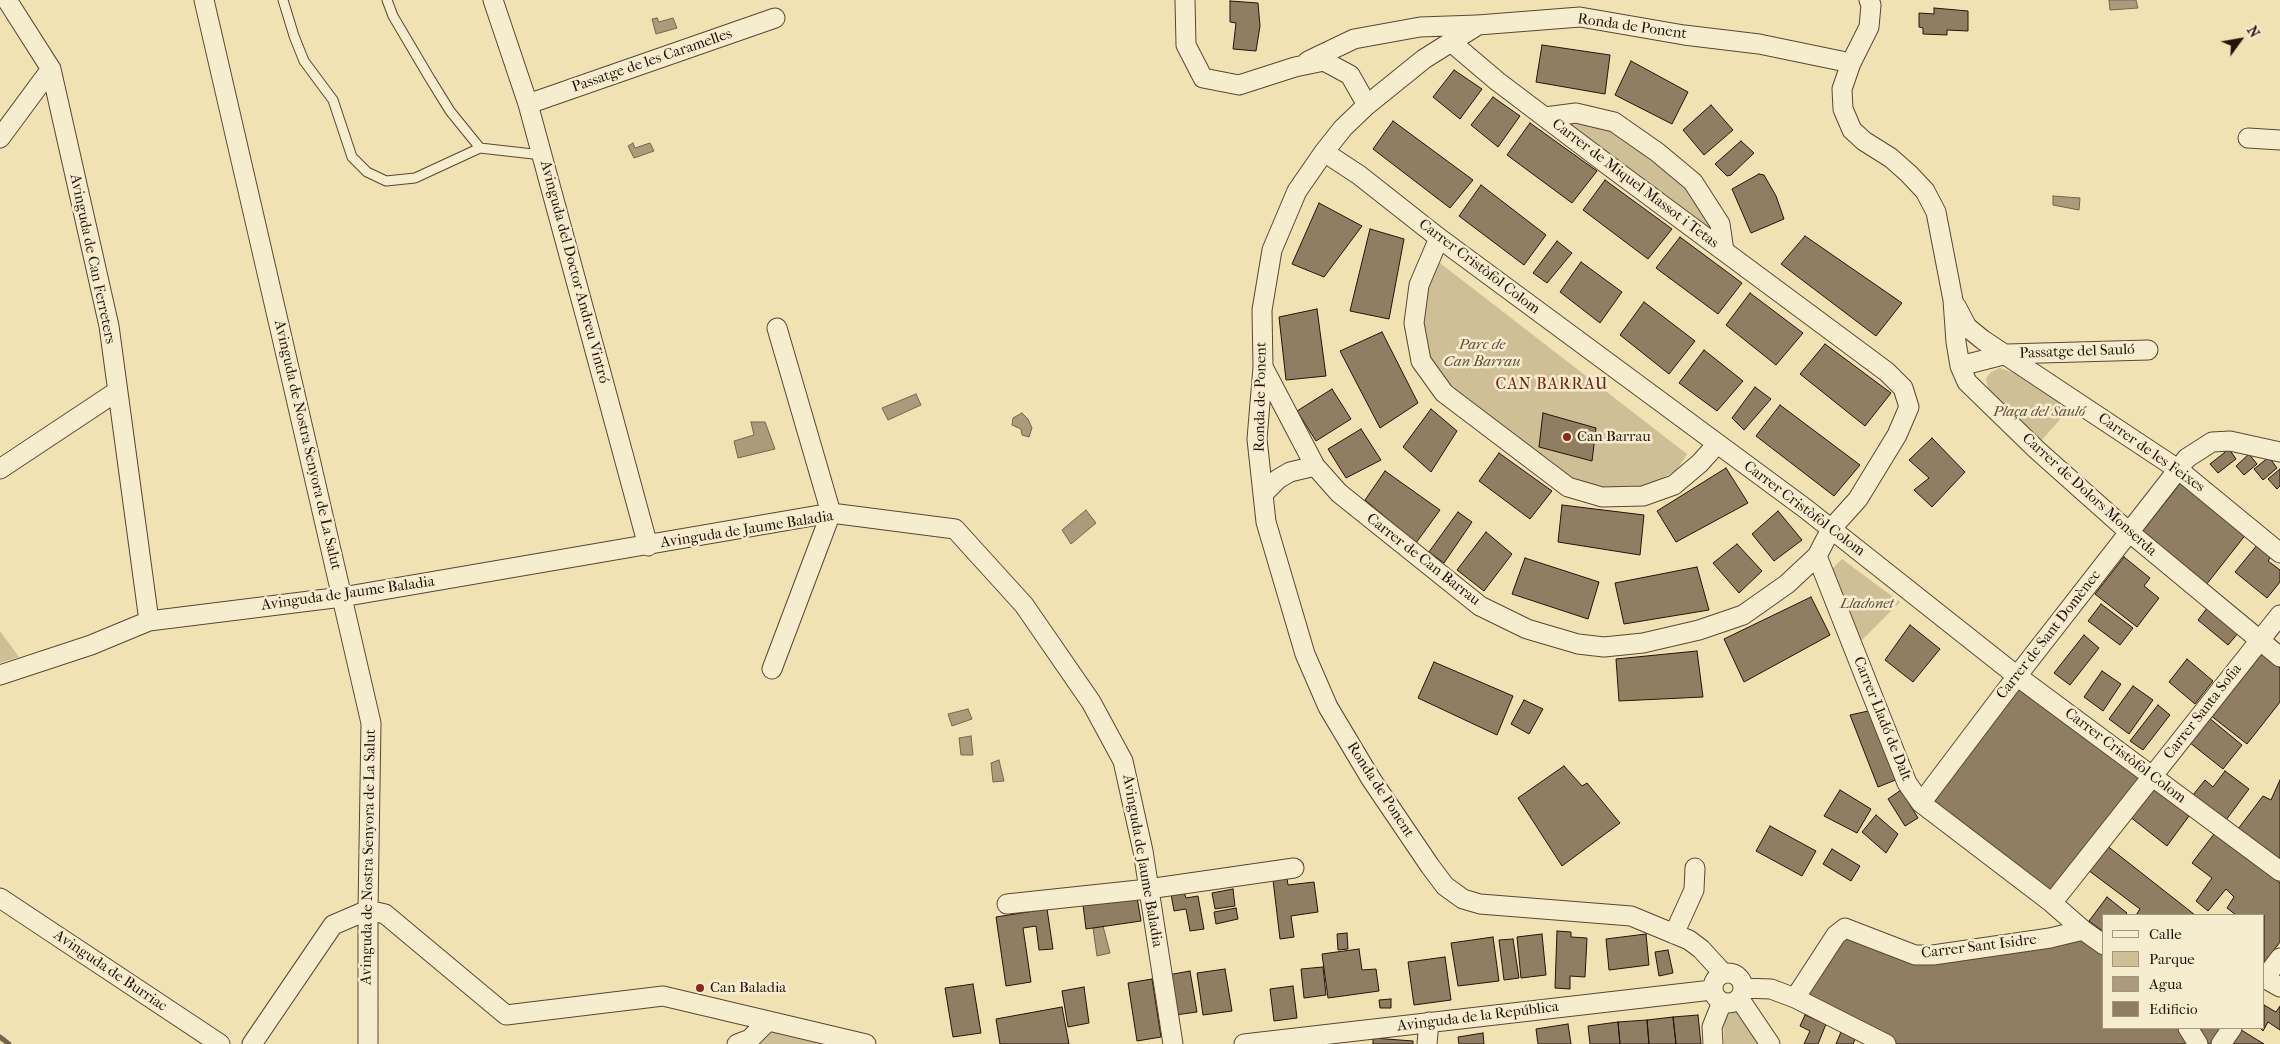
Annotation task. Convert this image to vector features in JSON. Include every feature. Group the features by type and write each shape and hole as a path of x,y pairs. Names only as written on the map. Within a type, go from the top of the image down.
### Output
{"street":[{"name":"Avinguda de Can Ferreters","path":"7,0 51,69 109,326 116,392 149,621"},
{"name":"Avinguda de Nostra Senyora de La Salut","path":"204,0 371,722 368,1044"},
{"name":"Avinguda del Doctor Andreu Vintró","path":"493,0 528,104 648,546"},
{"path":"1185,0 1186,45 1203,78 1239,86 1295,67 1354,39 1420,27 1478,25"},
{"path":"1869,0 1871,6 1868,27 1851,63 1842,89 1843,109 1852,130 1864,141 1892,158 1925,191 1936,212 1953,300"},
{"name":"Ronda de Ponent","path":"1729,994 1738,977 1730,973 1723,973 1701,949 1689,940 1632,916 1614,913 1480,904 1463,898 1445,886 1371,779 1328,707 1303,646 1266,522 1257,439 1263,367 1262,310 1272,250 1297,191 1324,152 1343,128 1367,105 1424,60 1478,25 1580,17 1684,35 1759,44 1851,63"},
{"name":"Passatge de les Caramelles","path":"528,104 775,18"},
{"name":"Carrer de Miquel Massot i Tetas","path":"1451,42 1545,117 1887,372 1903,388 1909,407 1897,435 1858,499 1831,529"},
{"path":"1295,67 1324,61 1350,75 1367,105"},
{"path":"0,138 51,69"},
{"name":"Carrer de Miquel Massot i Tetas","path":"1545,117 1576,113 1614,122 1657,152 1693,182 1720,224 1724,251"},
{"path":"2248,138 2280,140"},
{"name":"Carrer Cristòfol Colom","path":"1324,152 1359,175 1439,238 1718,444 1831,529 2016,676 2280,871"},
{"path":"1439,238 1420,285 1414,323 1421,361 1444,393 1546,472 1568,488 1602,497 1643,496 1674,484 1700,463 1718,444"},
{"name":"Carrer de les Feixes","path":"1953,300 1967,327 2179,470 2280,553"},
{"name":"Carrer de Dolors Monserda","path":"1953,300 1960,366 1967,382 1986,402 2129,532 2280,657"},
{"path":"772,669 831,513 777,328"},
{"name":"Passatge del Sauló","path":"2007,354 2148,350"},
{"path":"1960,366 2007,354"},
{"name":"Carrer de Can Barrau","path":"1263,367 1314,466 1339,493 1480,606 1527,630 1578,644 1604,647 1643,643 1700,630 1743,614 1787,584 1816,556 1831,529"},
{"path":"0,469 116,392"},
{"name":"Carrer de Sant Domènec","path":"1921,803 2016,676 2187,458 2212,442 2230,441 2280,452"},
{"path":"1264,494 1278,479 1290,472 1314,466"},
{"name":"Avinguda de Jaume Baladia","path":"0,675 91,645 149,621 342,598 831,513 955,529 1024,604 1091,702 1123,761 1143,851 1173,1044"},
{"name":"Carrer Lladó de Dalt","path":"1816,556 1907,782 1921,803 2102,944"},
{"name":"Carrer Santa Sofia","path":"2052,903 2280,615"},
{"path":"1007,904 1148,889 1294,868"},
{"path":"1674,934 1694,890 1695,868"},
{"name":"Avinguda de Burriac","path":"0,898 220,1044"},
{"path":"252,1044 333,925 368,910 385,914 506,1015 663,996 866,1044"},
{"name":"Carrer Sant Isidre","path":"1795,998 1836,935 1845,928 1915,955 1933,955 2011,944 2083,930"},
{"path":"2265,977 2280,958"},
{"path":"2265,979 2280,987"},
{"name":"Avinguda de la República","path":"1244,1044 1429,1022 1771,989 1795,998 1886,1044"},
{"path":"1713,1044 1712,1027 1729,994 1770,1044"},
{"path":"737,1044 750,1039 768,1021"},
{"path":"1427,1044 1429,1022"},
{"path":"2189,1029 2198,1044"},
{"path":"2221,1044 2231,1029"}],"lane":[{"path":"283,0 304,61 333,100 352,157 367,172 386,180 415,178 480,148 542,155"},
{"path":"386,0 393,16 450,111 480,148"}],"green space":[{"path":"1553,116 1614,124 1692,183 1722,247"},
{"name":"Parc de Can Barrau","path":"1436,260 1687,454 1677,470 1637,492 1601,489 1571,480 1448,386 1428,356 1421,320 1425,286"},
{"name":"Plaça del Sauló","path":"2000,368 2014,373 2069,409 2042,440 1994,400 1988,389 1986,378 1991,372"},
{"name":"Lladonet","path":"1842,559 1900,602 1859,643 1831,570"},
{"path":"0,631 19,657 0,663"},
{"path":"1739,1001 1767,1044 1724,1044 1723,1005"},
{"path":"775,1029 837,1044 760,1044"}],"water":[{"path":"2109,0 2136,0 2138,8 2110,10"},
{"path":"657,18 659,22 673,18 677,28 656,34 652,19"},
{"path":"633,143 635,148 650,143 654,151 634,158 628,146"},
{"path":"2053,196 2080,198 2079,210 2053,205"},
{"path":"916,394 921,405 888,420 882,408"},
{"path":"1022,413 1028,419 1032,428 1029,437 1022,435 1021,429 1012,425 1013,418"},
{"path":"751,422 765,422 775,449 738,458 734,441 754,435"},
{"path":"1086,510 1096,523 1071,544 1062,530"},
{"path":"968,709 972,719 952,726 948,714"},
{"path":"971,736 973,755 961,755 959,738"},
{"path":"999,760 1004,781 993,782 991,763"},
{"path":"1103,926 1110,953 1097,956 1093,928"}],"building":[{"path":"1230,1 1258,3 1260,26 1256,51 1233,49 1236,23 1230,22"},
{"path":"1934,8 1968,11 1968,31 1947,30 1947,35 1923,34 1923,28 1919,27 1919,13 1934,14"},
{"path":"1542,45 1610,55 1605,94 1536,82"},
{"path":"1631,61 1688,92 1672,124 1615,95"},
{"path":"1454,70 1482,89 1460,119 1433,97"},
{"path":"1493,97 1520,116 1498,147 1471,125"},
{"path":"1711,105 1733,130 1704,155 1683,130"},
{"path":"1393,121 1473,180 1450,208 1373,149"},
{"path":"1530,123 1597,171 1572,203 1507,155"},
{"path":"1741,141 1754,153 1731,175 1727,176 1715,164"},
{"path":"1759,174 1764,175 1776,196 1784,219 1751,233 1732,189"},
{"path":"1605,180 1672,229 1648,259 1583,210"},
{"path":"1481,185 1546,235 1524,265 1459,216"},
{"path":"1319,203 1362,226 1324,277 1292,264"},
{"path":"1370,229 1404,239 1389,319 1350,311"},
{"path":"1805,236 1902,303 1876,336 1781,264"},
{"path":"1680,237 1742,283 1718,314 1656,268"},
{"path":"1557,241 1572,253 1547,283 1533,273"},
{"path":"1581,262 1622,292 1600,323 1560,292"},
{"path":"1750,293 1803,333 1776,365 1726,325"},
{"path":"1644,302 1695,341 1669,374 1620,335"},
{"path":"1317,309 1326,376 1286,380 1279,317"},
{"path":"1382,332 1418,403 1380,428 1340,351"},
{"path":"1825,344 1891,393 1865,426 1800,374"},
{"path":"1704,350 1743,381 1717,411 1679,383"},
{"path":"1755,387 1771,399 1744,430 1732,418"},
{"path":"1332,389 1351,419 1316,441 1297,411"},
{"path":"1780,405 1860,465 1834,496 1756,436"},
{"path":"1431,409 1457,431 1431,472 1403,447"},
{"name":"Can Barrau","path":"1543,413 1596,428 1592,461 1539,447"},
{"path":"1361,429 1381,460 1346,478 1328,449"},
{"path":"1932,438 1965,472 1932,507 1914,490 1929,478 1909,460"},
{"path":"2229,449 2236,459 2218,473 2210,464"},
{"path":"1499,453 1552,491 1530,519 1479,481"},
{"path":"2249,454 2257,464 2244,475 2236,466"},
{"path":"2269,457 2277,468 2263,480 2254,469"},
{"path":"1726,468 1748,503 1676,542 1657,511"},
{"path":"2280,469 2280,486 2277,489 2268,479"},
{"path":"1385,471 1440,510 1416,543 1365,500"},
{"path":"2182,481 2247,533 2206,585 2141,533"},
{"path":"1562,505 1644,515 1640,555 1558,542"},
{"path":"1778,511 1802,540 1774,561 1752,534"},
{"path":"1458,512 1472,522 1444,563 1429,552"},
{"path":"1486,532 1512,554 1484,591 1457,570"},
{"path":"1737,544 1762,571 1739,593 1713,563"},
{"path":"2258,544 2272,555 2268,561 2280,570 2280,582 2267,598 2235,572"},
{"path":"2124,557 2150,578 2144,586 2159,598 2137,627 2095,594"},
{"path":"1525,558 1599,582 1588,619 1512,594"},
{"path":"1697,567 1709,610 1624,624 1615,583"},
{"path":"1811,597 1830,635 1744,682 1724,639"},
{"path":"2101,604 2133,628 2120,645 2088,621"},
{"path":"2208,607 2239,632 2228,645 2198,620"},
{"path":"1910,625 1940,649 1913,682 1885,660"},
{"path":"2084,635 2099,648 2070,685 2054,673"},
{"path":"1697,651 1703,697 1619,701 1616,659"},
{"path":"2260,652 2280,668 2280,702 2247,744 2210,715"},
{"path":"2187,659 2213,681 2195,704 2169,682"},
{"path":"1434,662 1513,696 1497,735 1418,698"},
{"path":"2102,671 2121,684 2103,711 2084,697"},
{"path":"2017,680 2146,778 2051,898 1926,803"},
{"path":"2133,686 2153,700 2129,734 2109,719"},
{"path":"1524,700 1543,709 1529,734 1511,724"},
{"path":"2158,705 2170,715 2143,750 2130,741"},
{"path":"1873,710 1898,779 1878,787 1850,715"},
{"path":"2208,717 2242,745 2223,769 2189,742"},
{"path":"1564,766 1582,786 1587,783 1620,823 1562,866 1518,798"},
{"path":"2225,771 2249,789 2226,820 2193,795 2205,780 2213,787"},
{"path":"2280,780 2280,860 2238,829 2263,796 2271,800"},
{"path":"2151,787 2189,816 2167,846 2129,816"},
{"path":"1840,790 1871,809 1857,833 1824,816"},
{"path":"1901,790 1918,818 1905,826 1888,799"},
{"path":"1876,815 1898,834 1886,853 1862,832"},
{"path":"1770,826 1816,851 1802,876 1756,851"},
{"path":"2214,834 2280,883 2280,942 2265,962 2265,914 2235,914 2227,908 2234,897 2226,889 2208,911 2196,901 2212,878 2192,863"},
{"path":"2106,845 2194,914 2137,914 2140,909 2088,870"},
{"path":"1832,849 1860,866 1851,881 1823,864"},
{"path":"1287,878 1288,885 1314,882 1318,912 1291,916 1294,937 1280,939 1273,880"},
{"path":"1233,889 1235,906 1215,909 1212,893"},
{"path":"1184,892 1186,898 1198,896 1204,929 1190,931 1186,909 1174,911 1171,894"},
{"path":"1137,897 1141,921 1086,929 1083,905"},
{"path":"2107,897 2127,913 2102,914 2102,931 2089,921"},
{"path":"1236,908 1238,919 1216,924 1214,912"},
{"path":"1047,909 1053,949 1039,950 1036,926 1023,928 1031,982 1006,986 996,917"},
{"path":"1557,931 1571,932 1571,937 1587,938 1585,977 1570,976 1570,989 1555,988"},
{"path":"1347,933 1348,949 1338,950 1337,934"},
{"path":"1542,934 1546,975 1521,978 1517,937"},
{"path":"1646,934 1649,965 1609,970 1606,939"},
{"path":"1846,934 1913,963 2082,936 2102,949 2102,1029 2178,1029 2190,1044 1897,1044 1805,996"},
{"path":"1493,937 1499,981 1458,986 1451,943"},
{"path":"1513,939 1519,978 1504,980 1499,940"},
{"path":"1359,949 1362,970 1376,969 1379,991 1328,998 1322,954"},
{"path":"1668,950 1673,973 1659,976 1655,952"},
{"path":"1445,957 1451,1000 1414,1005 1408,962"},
{"path":"1323,967 1326,995 1304,998 1301,969"},
{"path":"1225,969 1232,1011 1203,1015 1197,973"},
{"path":"1190,971 1197,1012 1175,1015 1168,975"},
{"path":"1152,979 1161,1037 1137,1041 1128,983"},
{"path":"973,984 981,1033 953,1037 945,988"},
{"path":"1293,986 1297,1018 1274,1021 1270,989"},
{"path":"1084,987 1089,1023 1068,1027 1062,991"},
{"path":"1391,999 1391,1008 1380,1008 1379,1000"},
{"path":"2265,1006 2276,1012 2280,1006 2280,1030 2268,1022 2265,1027"},
{"path":"1062,1007 1069,1044 1000,1044 996,1019"},
{"path":"1698,1015 1701,1044 1676,1044 1673,1017"},
{"path":"1805,1015 1826,1024 1818,1044 1804,1044 1810,1031 1800,1026"},
{"path":"1673,1017 1676,1044 1649,1044 1647,1020"},
{"path":"1647,1020 1649,1044 1620,1044 1618,1022"},
{"path":"1618,1022 1620,1044 1590,1044 1588,1026"},
{"path":"1568,1024 1571,1044 1538,1044 1536,1029"},
{"path":"2193,1029 2226,1029 2216,1044 2205,1044"},
{"path":"2237,1029 2240,1029 2264,1044 2225,1044"},
{"path":"1841,1032 1855,1039 1853,1044 1836,1044"},
{"path":"1483,1033 1484,1044 1459,1044 1458,1037"},
{"path":"1373,1038 1413,1041 1413,1044 1373,1044"}],"waterway":[{"path":"0,1037 9,1044"}],"place":[{"name":"Can Barrau","path":"1567,437"},
{"name":"Can Baladia","path":"700,988"}],"district":[{"name":"CAN BARRAU","path":"1552,385"}]}
